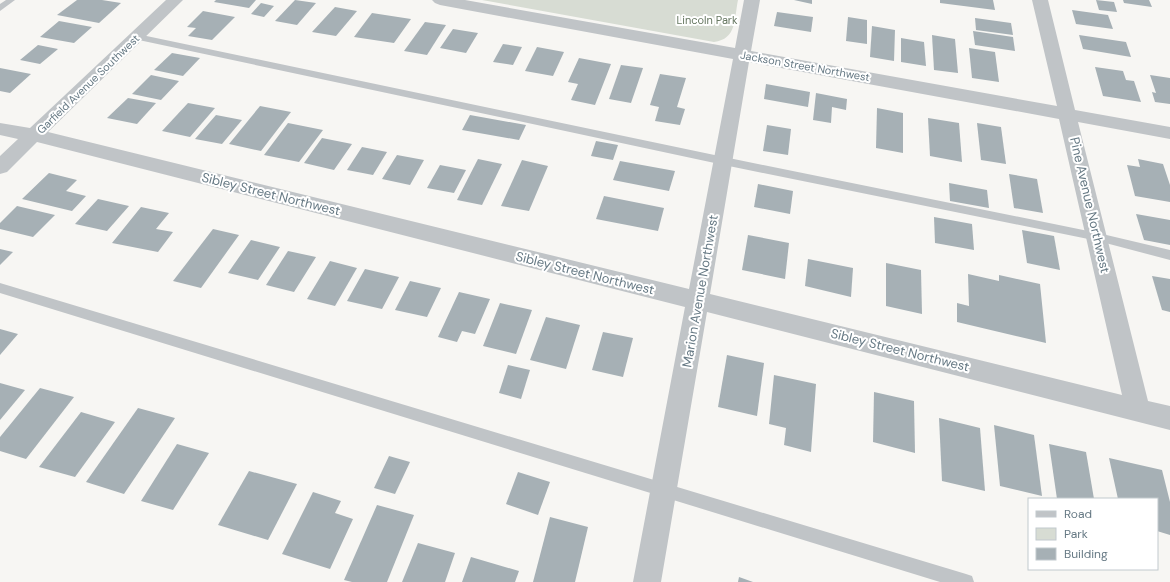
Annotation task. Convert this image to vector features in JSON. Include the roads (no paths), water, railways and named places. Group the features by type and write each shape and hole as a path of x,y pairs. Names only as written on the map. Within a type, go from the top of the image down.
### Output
{"street":[{"name":"Garfield Avenue Southwest","path":"0,167 176,0"},
{"name":"Jackson Street Northwest","path":"440,0 1067,113 1170,133"},
{"name":"Marion Avenue Northwest","path":"646,582 724,161 752,0"},
{"name":"Pine Avenue Northwest","path":"1040,0 1098,237 1138,410"},
{"name":"Sibley Street Northwest","path":"0,129 34,135 1170,418"}],"lane":[{"path":"0,8 11,0"},
{"path":"137,37 724,161 1098,237 1130,246 1170,254"},
{"path":"0,288 966,582"}],"park label":[{"name":"Lincoln Park","path":"707,20"}]}
